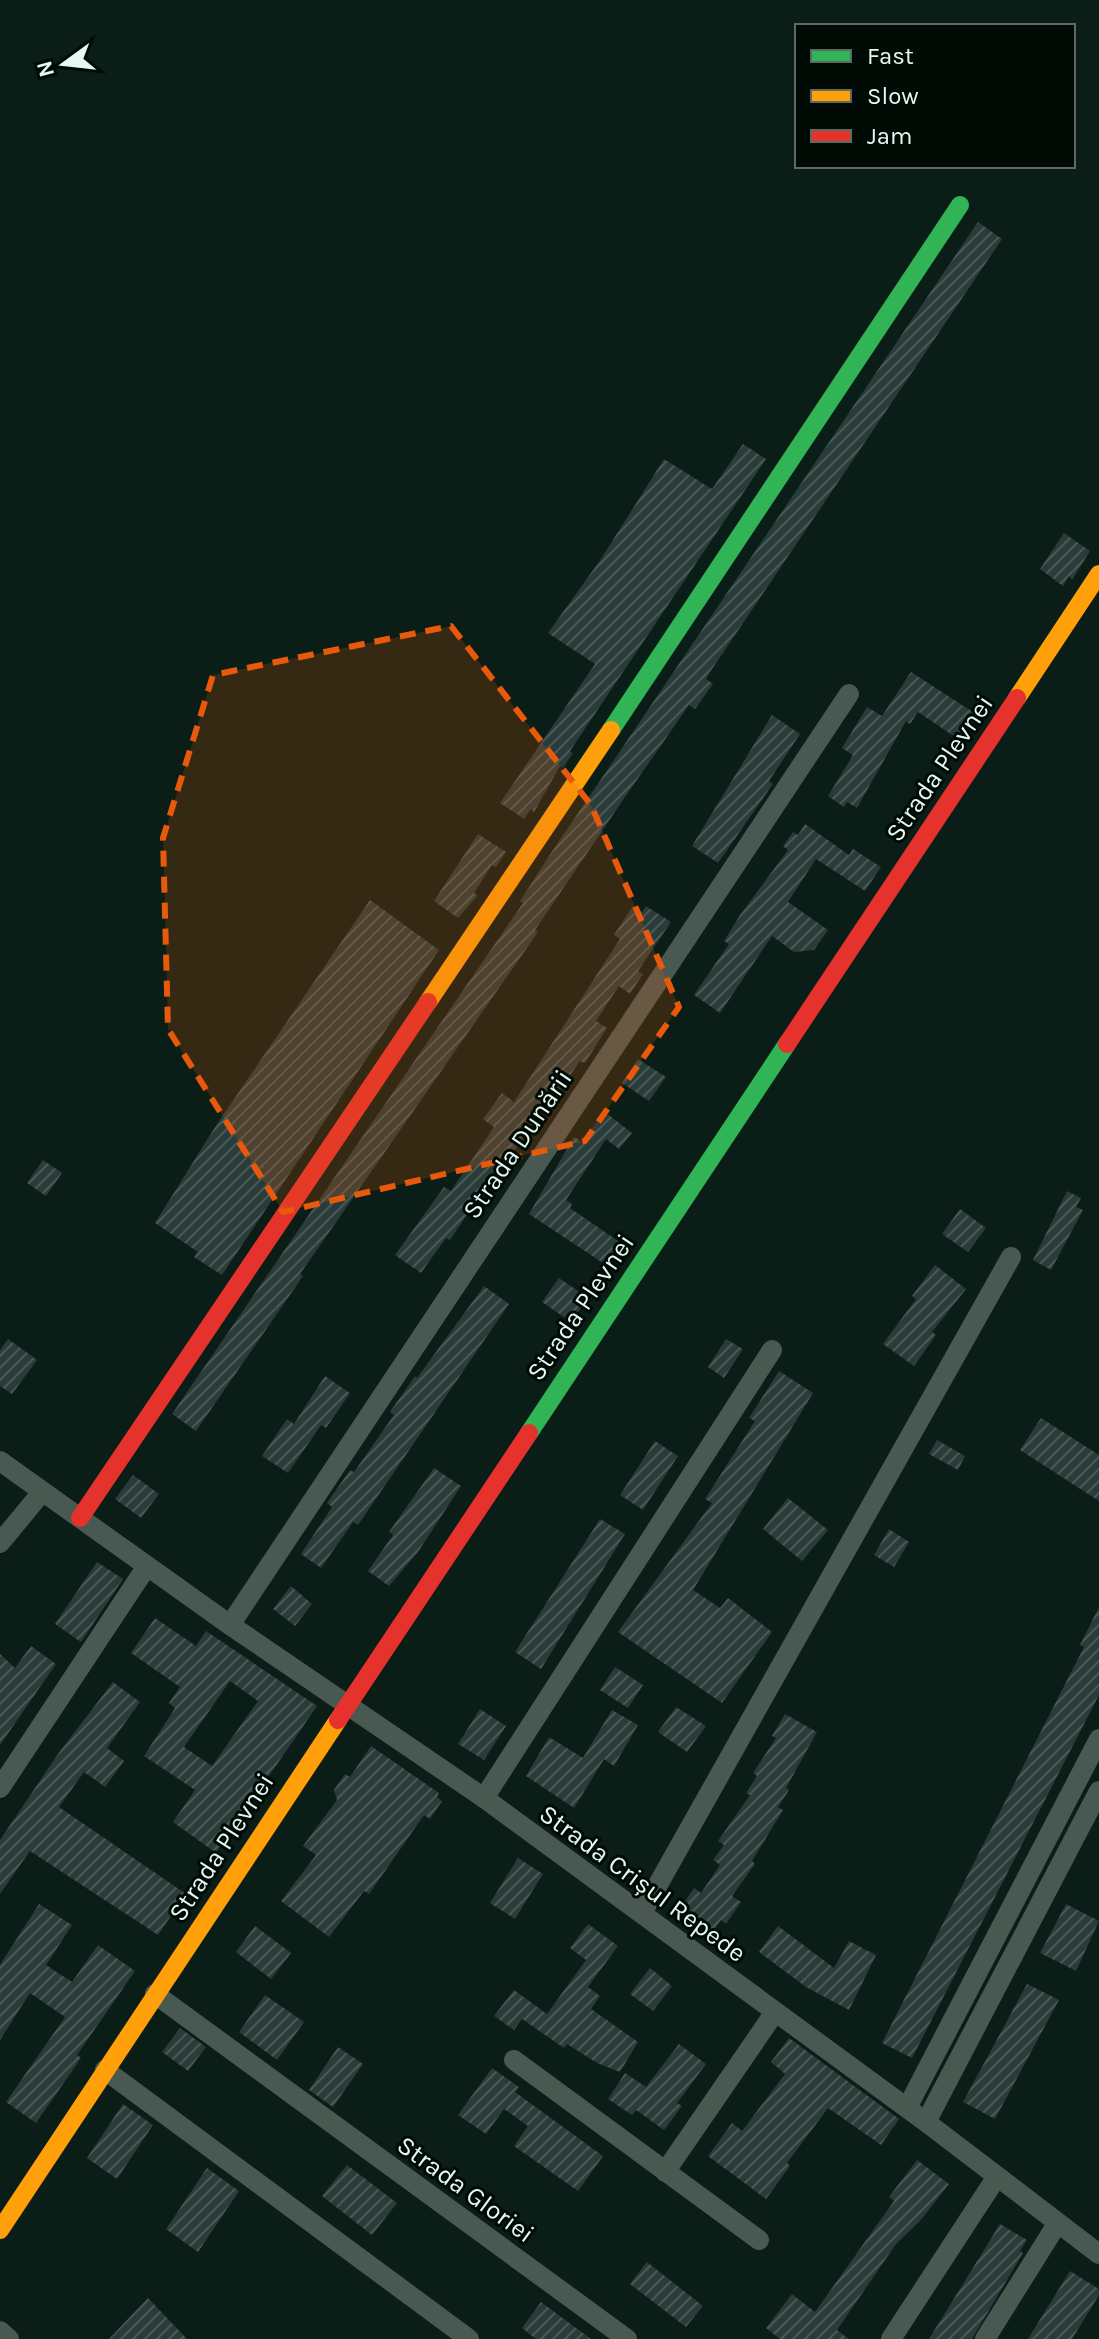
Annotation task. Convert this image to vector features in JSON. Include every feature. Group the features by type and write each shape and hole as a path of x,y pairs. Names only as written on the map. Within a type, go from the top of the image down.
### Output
{"street":[{"path":"80,1518 960,205"},
{"name":"Strada Plevnei","path":"0,2230 1099,574"},
{"name":"Strada Dunării","path":"230,1625 849,694"},
{"path":"642,1913 1011,1257"},
{"path":"484,1798 772,1350"},
{"name":"Strada Crișul Repede","path":"0,1461 346,1706 484,1798 926,2122 1099,2254"},
{"path":"0,1543 42,1492"},
{"path":"0,1788 147,1566"},
{"path":"907,2108 1099,1739"},
{"path":"926,2122 1099,1791"},
{"name":"Strada Gloriei","path":"155,1994 627,2339"},
{"path":"665,2172 775,2012"},
{"path":"514,2060 759,2240"},
{"path":"105,2070 469,2339"},
{"path":"891,2339 996,2178"},
{"path":"985,2339 1057,2224"},
{"path":"0,2331 9,2339"}],"highlighted area":[{"path":"451,626 591,805 679,1007 585,1141 283,1212 168,1029 163,838 213,675"}],"building":[{"path":"978,222 1002,239 710,672 706,679 713,684 695,709 689,705 623,800 535,930 538,932 300,1274 303,1276 196,1431 172,1414 523,903 520,901 549,856"},
{"path":"743,444 766,459 570,751 573,753 563,768 560,766 534,812 531,809 524,819 500,803 595,664 548,633 601,559 664,459 712,489"},
{"path":"1064,533 1090,551 1072,580 1069,576 1063,586 1040,569"},
{"path":"911,672 979,716 958,739 918,712 910,724 906,721 857,808 847,802 844,807 828,796 853,755 842,748 867,707 882,716"},
{"path":"772,715 800,734 769,781 773,784 718,863 692,846"},
{"path":"805,824 849,855 853,849 881,867 865,891 816,859 788,902 828,930 814,950 794,952 772,936 720,1013 694,995 729,944 724,941 740,915 788,850 783,846 793,832 798,835"},
{"path":"478,834 506,852 496,867 492,865 474,893 478,895 458,918 434,901"},
{"path":"370,900 439,950 222,1275 194,1257 198,1252 155,1223 217,1124"},
{"path":"633,906 642,912 646,906 671,922 638,971 643,974 630,994 619,986 596,1021 607,1028 585,1063 580,1061 550,1104 547,1102 483,1197 480,1195 450,1240 446,1238 421,1273 395,1255 444,1187 451,1191 494,1127 483,1119 502,1093 514,1102 620,939 614,935"},
{"path":"638,1059 666,1077 649,1101 622,1083"},
{"path":"605,1112 632,1133 619,1149 606,1139 566,1200 572,1204 570,1208 621,1243 606,1265 529,1214 574,1137 582,1142"},
{"path":"43,1160 62,1173 46,1196 27,1183"},
{"path":"1067,1191 1081,1198 1076,1207 1083,1210 1051,1270 1033,1260"},
{"path":"960,1209 986,1228 968,1252 942,1234"},
{"path":"935,1265 966,1289 932,1332 936,1335 914,1366 883,1344 916,1299 912,1296"},
{"path":"559,1278 588,1298 571,1322 542,1302"},
{"path":"484,1286 509,1304 358,1525 353,1522 321,1568 301,1554 332,1507 327,1503 350,1470 354,1472 394,1415 390,1412 415,1376 417,1378"},
{"path":"8,1339 37,1360 12,1394 0,1386 0,1350"},
{"path":"726,1339 743,1349 724,1378 708,1367"},
{"path":"779,1371 813,1393 693,1590 720,1608 728,1598 772,1632 722,1703 618,1632 712,1503 705,1499 755,1421 749,1418"},
{"path":"325,1376 350,1393 326,1428 321,1425 288,1473 262,1456 287,1419 294,1424"},
{"path":"1041,1418 1099,1455 1099,1501 1020,1450"},
{"path":"937,1440 965,1456 958,1470 929,1454"},
{"path":"655,1441 678,1456 643,1510 620,1495"},
{"path":"434,1468 461,1486 418,1552 389,1586 368,1571 393,1535 389,1532"},
{"path":"133,1475 159,1494 141,1518 115,1499"},
{"path":"788,1498 828,1530 802,1561 763,1529"},
{"path":"600,1519 625,1534 541,1669 515,1652"},
{"path":"889,1529 909,1542 894,1567 874,1555"},
{"path":"97,1562 123,1579 81,1642 55,1624"},
{"path":"291,1586 312,1604 295,1626 273,1609"},
{"path":"1099,1607 1099,1695 912,2058 882,2043 1084,1647 1080,1645"},
{"path":"155,1618 196,1646 206,1631 317,1706 216,1853 173,1822 195,1790 144,1756 175,1708 169,1703 180,1687 131,1653","holes":["230,1681 258,1701 212,1766 184,1747"]},
{"path":"31,1646 56,1664 0,1745 0,1654 15,1668"},
{"path":"615,1667 643,1685 628,1708 600,1690"},
{"path":"113,1682 140,1702 107,1748 124,1761 105,1787 84,1772 59,1807 186,1894 158,1935 30,1851 0,1894 0,1840 58,1754"},
{"path":"676,1707 706,1726 687,1752 658,1732"},
{"path":"480,1709 506,1726 484,1760 458,1744"},
{"path":"612,1710 638,1725 614,1766 604,1759 574,1808 526,1776 549,1737 583,1758"},
{"path":"785,1714 817,1732 786,1788 789,1790 778,1807 783,1810 752,1861 755,1864 732,1896 741,1902 726,1924 721,1920 712,1933 679,1910 694,1888 701,1893 720,1865 713,1860 724,1845 718,1841 750,1795 746,1793 757,1776 753,1773 776,1738 772,1736"},
{"path":"371,1746 439,1793 437,1797 442,1801 430,1819 424,1815 369,1894 364,1891 329,1937 281,1901 316,1855 303,1846 337,1800 334,1790 345,1774 350,1777"},
{"path":"518,1858 543,1874 515,1919 490,1903"},
{"path":"39,1904 72,1925 46,1965 72,1982 98,1945 135,1971 77,2055 81,2058 36,2123 6,2102 65,2017 30,1993 0,2040 0,1965"},
{"path":"1066,1904 1099,1921 1076,1971 1040,1953"},
{"path":"588,1924 618,1946 588,1987 600,1996 591,2009 638,2042 620,2072 597,2063 567,2044 564,2048 522,2019 514,2030 494,2016 514,1990 547,2014 586,1960 570,1948"},
{"path":"255,1926 291,1953 271,1979 236,1952"},
{"path":"778,1926 834,1968 849,1941 876,1955 849,2010 806,1987 759,1952"},
{"path":"650,1968 672,1986 653,2011 630,1994"},
{"path":"1027,1984 1059,2000 995,2119 963,2102"},
{"path":"265,1995 304,2022 277,2060 239,2032"},
{"path":"180,2028 206,2047 188,2071 162,2052"},
{"path":"789,2038 899,2119 881,2145 828,2108 787,2163 790,2166 766,2199 708,2156 732,2123 742,2131 785,2074 771,2062"},
{"path":"679,2044 706,2064 677,2103 682,2106 664,2130 636,2110 632,2115 608,2099 625,2073 646,2087"},
{"path":"338,2047 363,2064 333,2107 309,2090"},
{"path":"492,2068 519,2087 515,2092 603,2156 578,2191 514,2146 528,2126 504,2109 486,2134 458,2115"},
{"path":"123,2104 153,2125 117,2179 87,2158"},
{"path":"917,2160 949,2184 920,2221 896,2244 837,2330 849,2339 780,2339 766,2328 792,2294 815,2312 894,2201 889,2197"},
{"path":"347,2165 397,2203 372,2235 322,2196"},
{"path":"207,2168 239,2191 198,2252 166,2229"},
{"path":"1000,2224 1027,2240 1020,2251 1023,2253 972,2339 929,2339"},
{"path":"647,2262 703,2306 686,2327 630,2284"},
{"path":"1070,2271 1099,2289 1099,2295 1072,2339 1028,2339"},
{"path":"148,2298 187,2339 109,2339"},
{"path":"541,2302 591,2339 536,2339 522,2328"}],"traffic: fast":[{"path":"611,730 960,205"},
{"path":"529,1433 787,1044"}],"traffic: slow":[{"path":"1017,698 1099,574"},
{"path":"428,1002 611,730"},
{"path":"0,2230 338,1720"}],"traffic: jam":[{"path":"787,1044 1017,698"},
{"path":"80,1518 428,1002"},
{"path":"338,1720 529,1433"}]}
